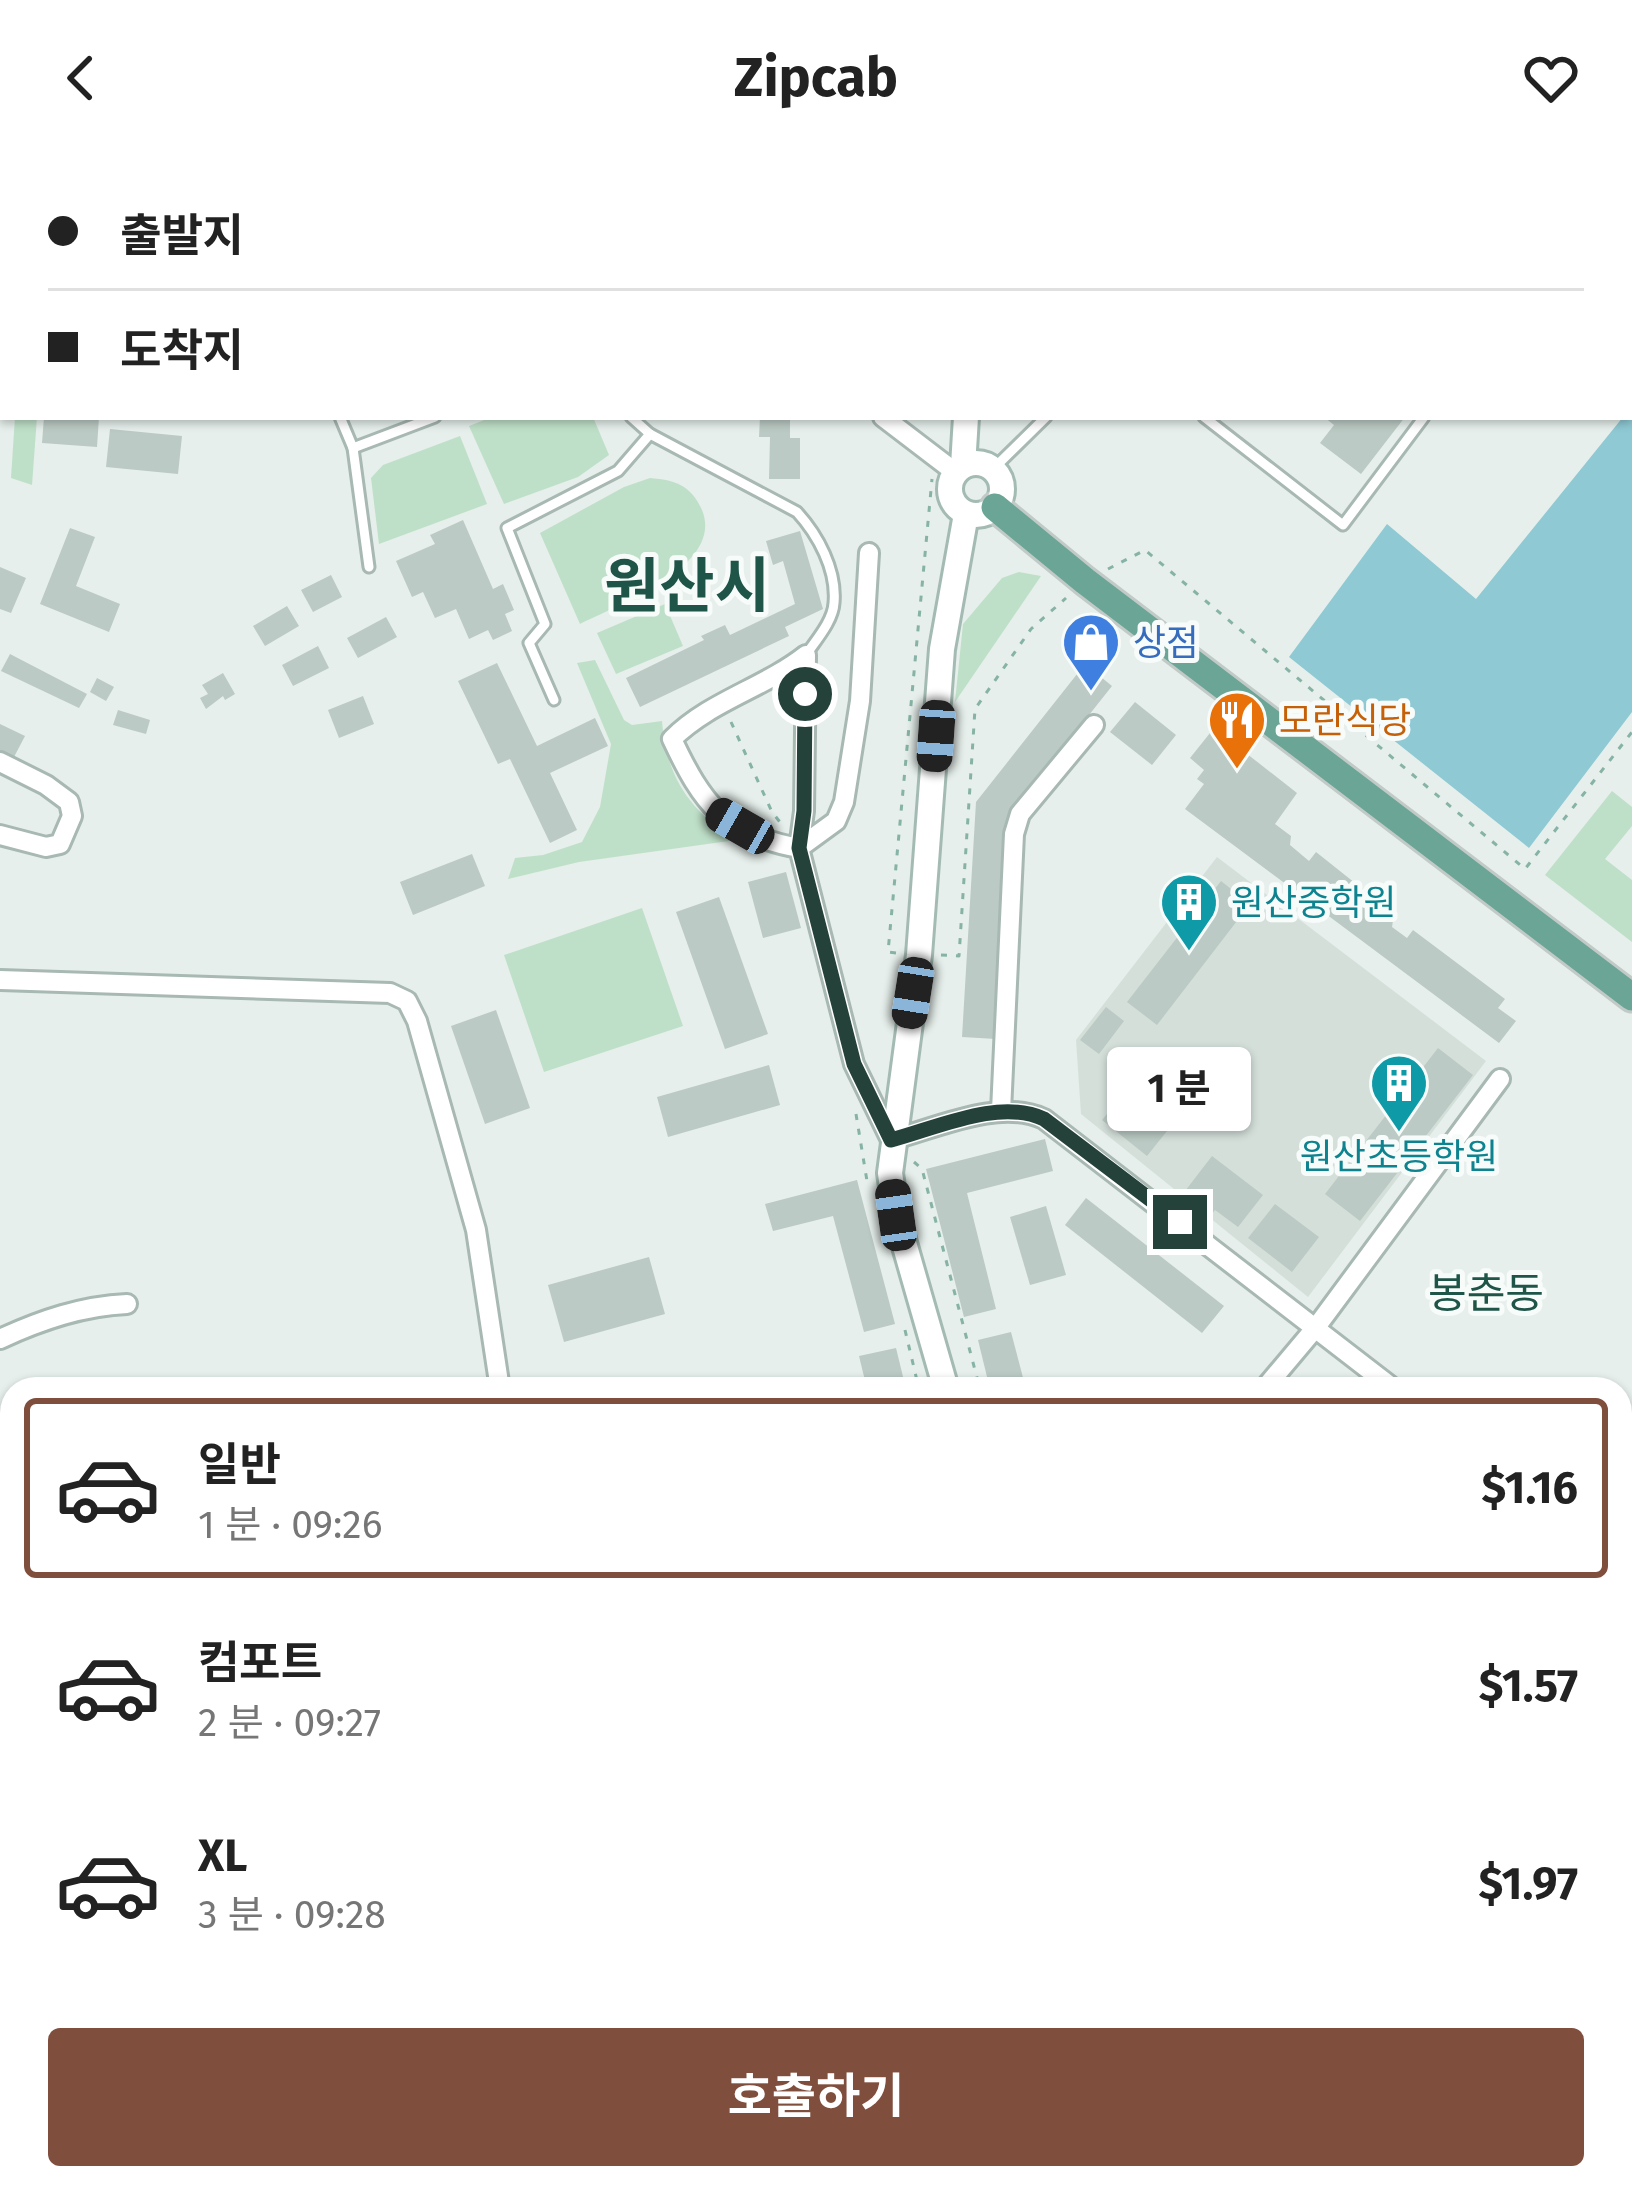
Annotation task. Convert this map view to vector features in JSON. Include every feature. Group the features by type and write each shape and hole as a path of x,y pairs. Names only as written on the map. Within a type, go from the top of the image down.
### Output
{"main road":[{"path":"959,469 979,463 994,469 1003,492 995,507 982,515 966,514 951,496 967,420"},
{"path":"995,507 1085,581 1632,997"},
{"path":"943,1377 896,1215 890,1173 919,955 942,649 966,514"}],"street":[{"path":"887,420 959,469"},
{"path":"806,655 784,672 694,718 672,739 694,787 711,809 776,844 799,848 836,821 844,802 860,701 869,553"},
{"path":"806,655 804,811 799,848 854,1064 891,1140 1024,1109 1044,1119 1379,1377"},
{"path":"1001,1111 1014,834 1020,814 1094,725"},
{"path":"0,762 69,802 72,816 60,844 46,847 0,835"},
{"path":"0,980 391,993 407,1001 417,1021 476,1230 498,1377"},
{"path":"1274,1377 1500,1079"},
{"path":"0,1339 40,1321 100,1305 127,1304"}],"lane":[{"path":"341,420 353,448 369,567"},
{"path":"353,448 427,420"},
{"path":"634,420 650,434 797,512 814,530 831,572 835,604 806,655"},
{"path":"994,469 1043,420"},
{"path":"1208,420 1343,524 1422,420"},
{"path":"554,700 529,643 545,624 507,528 618,471 650,434"}],"path":[{"path":"935,454 888,952 959,956 975,709 1030,629 1085,581 1145,550 1525,869 1632,732"},
{"path":"731,725 772,812"},
{"path":"891,1140 922,1168 977,1377"}],"shaded area":[{"path":"1217,857 1486,1061 1308,1297 1081,1114 1076,1040"}],"green space":[{"path":"15,420 37,420 32,485 11,478"},
{"path":"484,420 594,420 609,455 578,477 504,504 469,426"},
{"path":"460,436 487,504 379,544 371,478 383,465"},
{"path":"650,478 681,485 698,502 705,530 698,549 664,581 580,624 540,533"},
{"path":"1019,572 1041,576 955,702 963,624 1002,578"},
{"path":"665,604 683,646 616,674 597,633"},
{"path":"595,660 624,720 632,725 662,721 669,759 683,791 736,840 579,862 508,879 515,858 582,842 600,807 611,744 577,663"},
{"path":"1612,791 1632,807 1632,826 1605,859 1632,880 1632,942 1545,875"},
{"path":"642,908 683,1026 544,1072 504,955"}],"water":[{"path":"1621,420 1632,420 1632,712 1529,848 1289,657 1387,524 1476,599"}],"building":[{"path":"44,420 99,420 97,447 42,443"},
{"path":"760,420 790,420 790,438 800,438 800,479 769,479 770,437 759,437"},
{"path":"1328,420 1403,420 1361,474 1320,443 1334,425"},
{"path":"110,429 182,436 178,474 106,467"},
{"path":"463,520 493,589 503,584 514,610 505,614 512,631 493,640 488,630 469,639 456,609 435,618 423,592 412,597 396,561 435,544 430,535"},
{"path":"70,528 95,537 76,586 120,604 109,632 40,604"},
{"path":"800,531 823,609 785,627 789,636 640,707 626,678 725,625 730,635 795,604 783,561 773,565 766,541"},
{"path":"0,567 26,578 11,613 0,609"},
{"path":"331,575 342,597 313,612 301,590"},
{"path":"287,606 299,626 265,646 253,626"},
{"path":"386,617 397,637 358,658 347,638"},
{"path":"318,646 329,668 293,686 282,665"},
{"path":"10,654 87,694 79,708 1,671"},
{"path":"497,663 537,746 595,718 608,746 550,773 577,830 550,843 510,759 498,764 458,681"},
{"path":"1085,664 1112,686 1009,816 996,1039 962,1037 976,802"},
{"path":"223,673 235,694 225,700 223,696 206,709 200,698 208,694 202,685"},
{"path":"97,678 114,687 106,701 90,692"},
{"path":"363,696 374,724 339,738 328,710"},
{"path":"1135,702 1176,735 1152,765 1110,732"},
{"path":"118,710 150,720 146,734 113,725"},
{"path":"0,724 25,736 14,757 0,750"},
{"path":"1214,728 1297,793 1275,824 1291,836 1290,845 1309,861 1316,852 1394,914 1392,927 1407,938 1413,930 1505,999 1498,1008 1516,1021 1499,1043 1185,809 1204,784 1197,779 1204,770 1190,758"},
{"path":"472,854 485,886 413,915 400,882"},
{"path":"786,872 801,928 763,938 748,882"},
{"name":"원산중학원","path":"1221,881 1250,904 1157,1025 1127,1002"},
{"path":"719,897 768,1034 725,1049 676,912"},
{"path":"1106,1007 1124,1021 1099,1054 1080,1040"},
{"path":"496,1010 530,1108 485,1124 451,1026"},
{"name":"원산초등학원","path":"1438,1048 1473,1075 1360,1221 1325,1194"},
{"path":"769,1065 780,1105 668,1137 657,1097"},
{"path":"1122,1096 1167,1131 1147,1156 1102,1120"},
{"path":"1045,1139 1053,1171 967,1193 996,1309 964,1317 926,1169"},
{"path":"1212,1156 1263,1195 1238,1227 1215,1210 1210,1216 1182,1195"},
{"path":"857,1180 895,1324 864,1332 833,1216 773,1231 765,1204"},
{"path":"1086,1198 1224,1306 1202,1333 1065,1225"},
{"path":"1275,1204 1319,1237 1292,1272 1248,1238"},
{"path":"1046,1206 1066,1275 1030,1285 1010,1217"},
{"path":"649,1257 665,1314 564,1342 548,1285"},
{"path":"1011,1332 1023,1377 987,1377 978,1340"},
{"path":"896,1348 903,1377 864,1377 859,1356"}],"place":[{"name":"상점","path":"1091,693"},
{"name":"모란식당","path":"1237,771"},
{"name":"원산중학원","path":"1189,953"},
{"name":"원산초등학원","path":"1399,1134"}],"district":[{"name":"원산시","path":"687,586"},
{"name":"봉춘동","path":"1486,1293"}],"route":[{"path":"805,694 799,848 854,1064 891,1140 1024,1109 1044,1119 1180,1222"}]}
